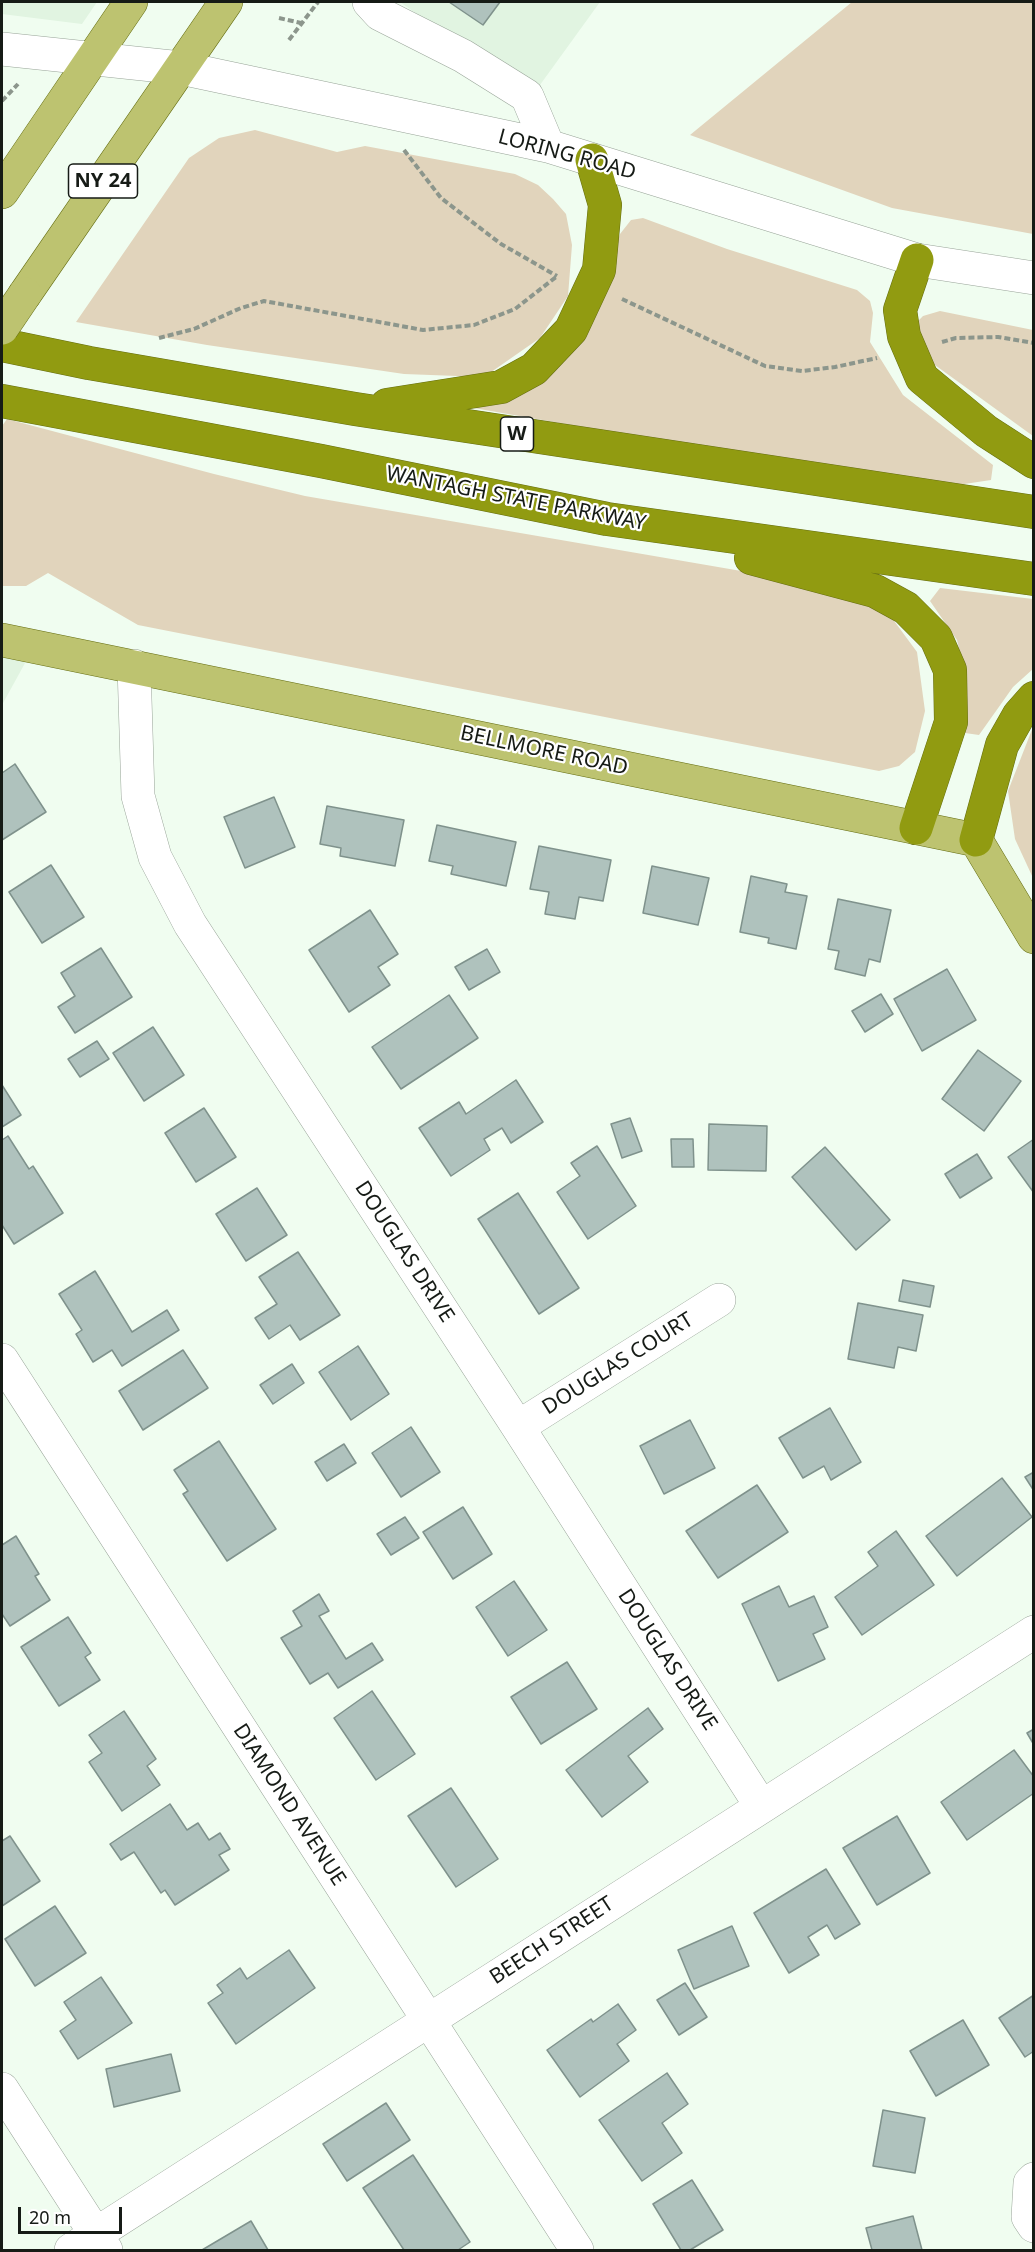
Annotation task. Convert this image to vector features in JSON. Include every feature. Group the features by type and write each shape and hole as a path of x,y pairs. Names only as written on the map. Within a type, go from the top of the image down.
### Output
{"highway":[{"path":"355,409 501,387 534,369 571,330 599,270 605,205 592,160"},
{"path":"917,260 900,310 904,336 922,378 986,431 1034,462"},
{"name":"W","path":"2,345 89,363 355,409 1034,512"},
{"name":"WANTAGH STATE PARKWAY","path":"2,401 321,461 607,519 1034,579"},
{"path":"607,519 875,591 906,609 929,631 936,638 950,670 951,722 916,828"},
{"path":"976,840 1002,744 1018,715 1034,698"}],"main road":[{"path":"2,192 131,2"},
{"name":"NY 24","path":"2,328 226,2"},
{"path":"2,629 47,650"},
{"name":"BELLMORE ROAD","path":"2,640 976,840"},
{"path":"976,840 1034,937"}],"street":[{"path":"369,2 380,14 463,56 527,96 548,146"},
{"name":"LORING ROAD","path":"2,49 181,68 548,146 917,260 1034,278"},
{"name":"DOUGLAS DRIVE","path":"134,666 138,796 155,856 190,924 518,1427 761,1806"},
{"name":"DOUGLAS COURT","path":"518,1427 719,1300"},
{"name":"DIAMOND AVENUE","path":"2,1360 577,2250"},
{"name":"BEECH STREET","path":"91,2245 428,2021 1034,1632"},
{"path":"2,2089 91,2245"},
{"path":"1034,2179 1030,2183 1028,2217 1034,2226"}],"path":[{"path":"289,40 318,2"},
{"path":"279,18 301,24"},
{"path":"2,101 20,82"},
{"path":"388,113 407,155 441,198 501,244 557,276 591,287 693,331 765,366 802,371 835,367 910,351 956,338 998,337 1034,343"},
{"path":"149,338 160,338 194,329 241,308 264,301 423,330 474,325 515,309 557,276"}],"shaded area":[{"path":"2,2 97,2 82,24 2,14"},
{"path":"400,2 600,2 532,96"},
{"path":"852,2 1033,2 1033,234 892,208 690,135"},
{"path":"255,130 337,152 365,146 515,174 538,185 566,214 572,245 568,296 540,338 484,377 404,374 207,345 76,322 189,158 219,138"},
{"path":"643,218 727,249 857,290 870,301 873,313 870,342 903,395 993,465 991,480 951,486 702,448 468,407 593,317 620,234 631,220"},
{"path":"940,311 1033,330 1033,436 928,360 914,325 923,316"},
{"path":"7,419 305,496 846,589 889,614 917,652 925,711 915,752 899,766 879,771 138,625 48,573 26,586 2,586 2,426"},
{"path":"940,588 1033,599 1033,669 1013,687 979,735 965,733 964,670 957,640 930,601"},
{"path":"2,649 30,654 2,705"},
{"path":"1033,727 1034,878 1015,839 1008,791"}],"building":[{"path":"449,2 500,2 483,25"},
{"path":"15,764 46,812 2,840 2,773"},
{"path":"274,797 295,847 245,868 224,817"},
{"path":"327,806 404,820 395,866 340,856 341,848 320,844"},
{"path":"437,825 516,842 506,886 451,874 453,866 429,861"},
{"path":"539,846 611,860 603,901 579,897 575,919 545,914 549,892 530,889"},
{"path":"51,865 84,917 42,943 9,892"},
{"path":"652,866 709,878 698,925 643,913"},
{"path":"751,876 787,884 785,892 807,896 796,949 768,943 769,938 740,932"},
{"path":"838,899 891,910 880,962 869,959 865,976 835,969 839,951 828,949"},
{"path":"370,910 398,954 378,967 390,985 349,1012 309,950"},
{"path":"101,948 132,997 75,1033 58,1007 75,996 61,973"},
{"path":"487,949 500,972 469,990 455,967"},
{"path":"947,969 976,1020 922,1051 894,999"},
{"path":"881,994 893,1014 865,1032 852,1011"},
{"path":"449,995 478,1038 401,1089 372,1047"},
{"path":"153,1027 184,1075 144,1101 113,1053"},
{"path":"97,1041 109,1059 80,1077 68,1059"},
{"path":"978,1050 1021,1081 984,1131 942,1099"},
{"path":"516,1080 543,1122 511,1143 502,1128 484,1139 490,1150 451,1176 419,1128 459,1102 466,1114"},
{"path":"2,1085 21,1115 2,1127"},
{"path":"204,1108 236,1157 196,1182 165,1133"},
{"path":"630,1118 642,1151 622,1158 611,1124"},
{"path":"709,1124 767,1126 766,1171 708,1170"},
{"path":"8,1136 29,1169 33,1166 63,1213 14,1244 2,1225 2,1140"},
{"path":"671,1139 693,1139 694,1167 672,1167"},
{"path":"1034,1139 1034,1193 1008,1157"},
{"path":"597,1146 636,1206 588,1239 557,1192 580,1176 571,1163"},
{"path":"825,1147 890,1220 856,1250 792,1177"},
{"path":"977,1154 992,1178 960,1198 945,1174"},
{"path":"257,1188 287,1235 246,1261 216,1214"},
{"path":"518,1193 579,1288 539,1314 478,1219"},
{"path":"298,1252 340,1315 300,1340 290,1325 269,1339 255,1318 277,1304 259,1277"},
{"path":"95,1271 132,1332 167,1310 179,1330 122,1366 112,1350 93,1362 76,1334 82,1330 59,1294"},
{"path":"903,1280 934,1286 930,1307 899,1301"},
{"path":"858,1303 923,1315 916,1351 898,1347 894,1368 848,1359"},
{"path":"358,1346 389,1394 351,1420 319,1372"},
{"path":"183,1350 208,1388 143,1430 119,1391"},
{"path":"292,1364 304,1383 273,1404 260,1385"},
{"path":"830,1408 861,1462 831,1480 824,1466 803,1478 779,1438"},
{"path":"690,1420 715,1468 664,1494 640,1446"},
{"path":"411,1427 440,1472 401,1497 372,1453"},
{"path":"219,1441 276,1529 227,1561 183,1494 188,1491 174,1470"},
{"path":"344,1444 356,1463 327,1481 315,1462"},
{"path":"1034,1472 1034,1491 1025,1477"},
{"path":"1002,1478 1032,1517 957,1576 926,1536"},
{"path":"757,1485 788,1532 718,1578 686,1531"},
{"path":"463,1507 492,1554 453,1579 423,1532"},
{"path":"405,1517 419,1538 391,1555 377,1534"},
{"path":"896,1531 934,1585 862,1635 835,1597 878,1566 868,1552"},
{"path":"16,1536 39,1574 35,1576 50,1600 10,1626 2,1614 2,1545"},
{"path":"514,1581 547,1630 508,1656 476,1607"},
{"path":"779,1586 789,1607 814,1596 828,1627 813,1634 825,1659 778,1681 742,1604"},
{"path":"319,1594 329,1611 319,1616 346,1659 372,1643 383,1660 338,1688 328,1673 310,1684 281,1638 302,1626 293,1611"},
{"path":"68,1617 91,1653 85,1657 100,1680 59,1706 21,1647"},
{"path":"567,1662 597,1709 541,1744 511,1697"},
{"path":"372,1691 415,1754 376,1780 334,1718"},
{"path":"648,1708 663,1729 628,1756 648,1782 602,1817 566,1770"},
{"path":"124,1711 156,1759 147,1766 160,1785 122,1811 89,1762 102,1753 89,1735"},
{"path":"1034,1729 1034,1745 1027,1733"},
{"path":"1014,1750 1034,1777 1034,1793 967,1840 941,1802"},
{"path":"451,1788 498,1859 456,1887 408,1816"},
{"path":"170,1804 187,1830 198,1823 209,1840 220,1833 230,1849 219,1855 229,1870 175,1905 165,1890 161,1893 134,1852 121,1860 110,1844"},
{"path":"897,1816 930,1873 877,1905 843,1848"},
{"path":"10,1836 40,1881 2,1906 2,1841"},
{"path":"826,1869 860,1924 835,1939 827,1925 808,1937 819,1955 789,1973 754,1913"},
{"path":"55,1906 86,1953 35,1986 5,1939"},
{"path":"732,1926 749,1966 694,1989 678,1950"},
{"path":"289,1950 315,1988 236,2044 208,2003 223,1993 217,1985 240,1968 247,1979"},
{"path":"101,1977 132,2023 78,2059 60,2031 76,2020 64,2002"},
{"path":"685,1983 707,2017 679,2035 657,2000"},
{"path":"1034,1995 1034,2051 1025,2057 999,2018"},
{"path":"618,2004 636,2030 617,2044 629,2061 580,2097 547,2050 591,2019 593,2022"},
{"path":"963,2020 989,2065 936,2096 910,2051"},
{"path":"171,2054 180,2091 114,2107 106,2069"},
{"path":"667,2073 688,2104 662,2123 682,2153 642,2181 599,2120"},
{"path":"386,2103 410,2140 347,2181 323,2144"},
{"path":"883,2110 925,2118 915,2173 873,2166"},
{"path":"413,2155 470,2242 458,2250 404,2250 363,2188"},
{"path":"692,2180 723,2230 690,2250 681,2250 653,2204"},
{"path":"913,2216 922,2250 872,2250 866,2228"},
{"path":"251,2221 268,2250 202,2250"}]}
